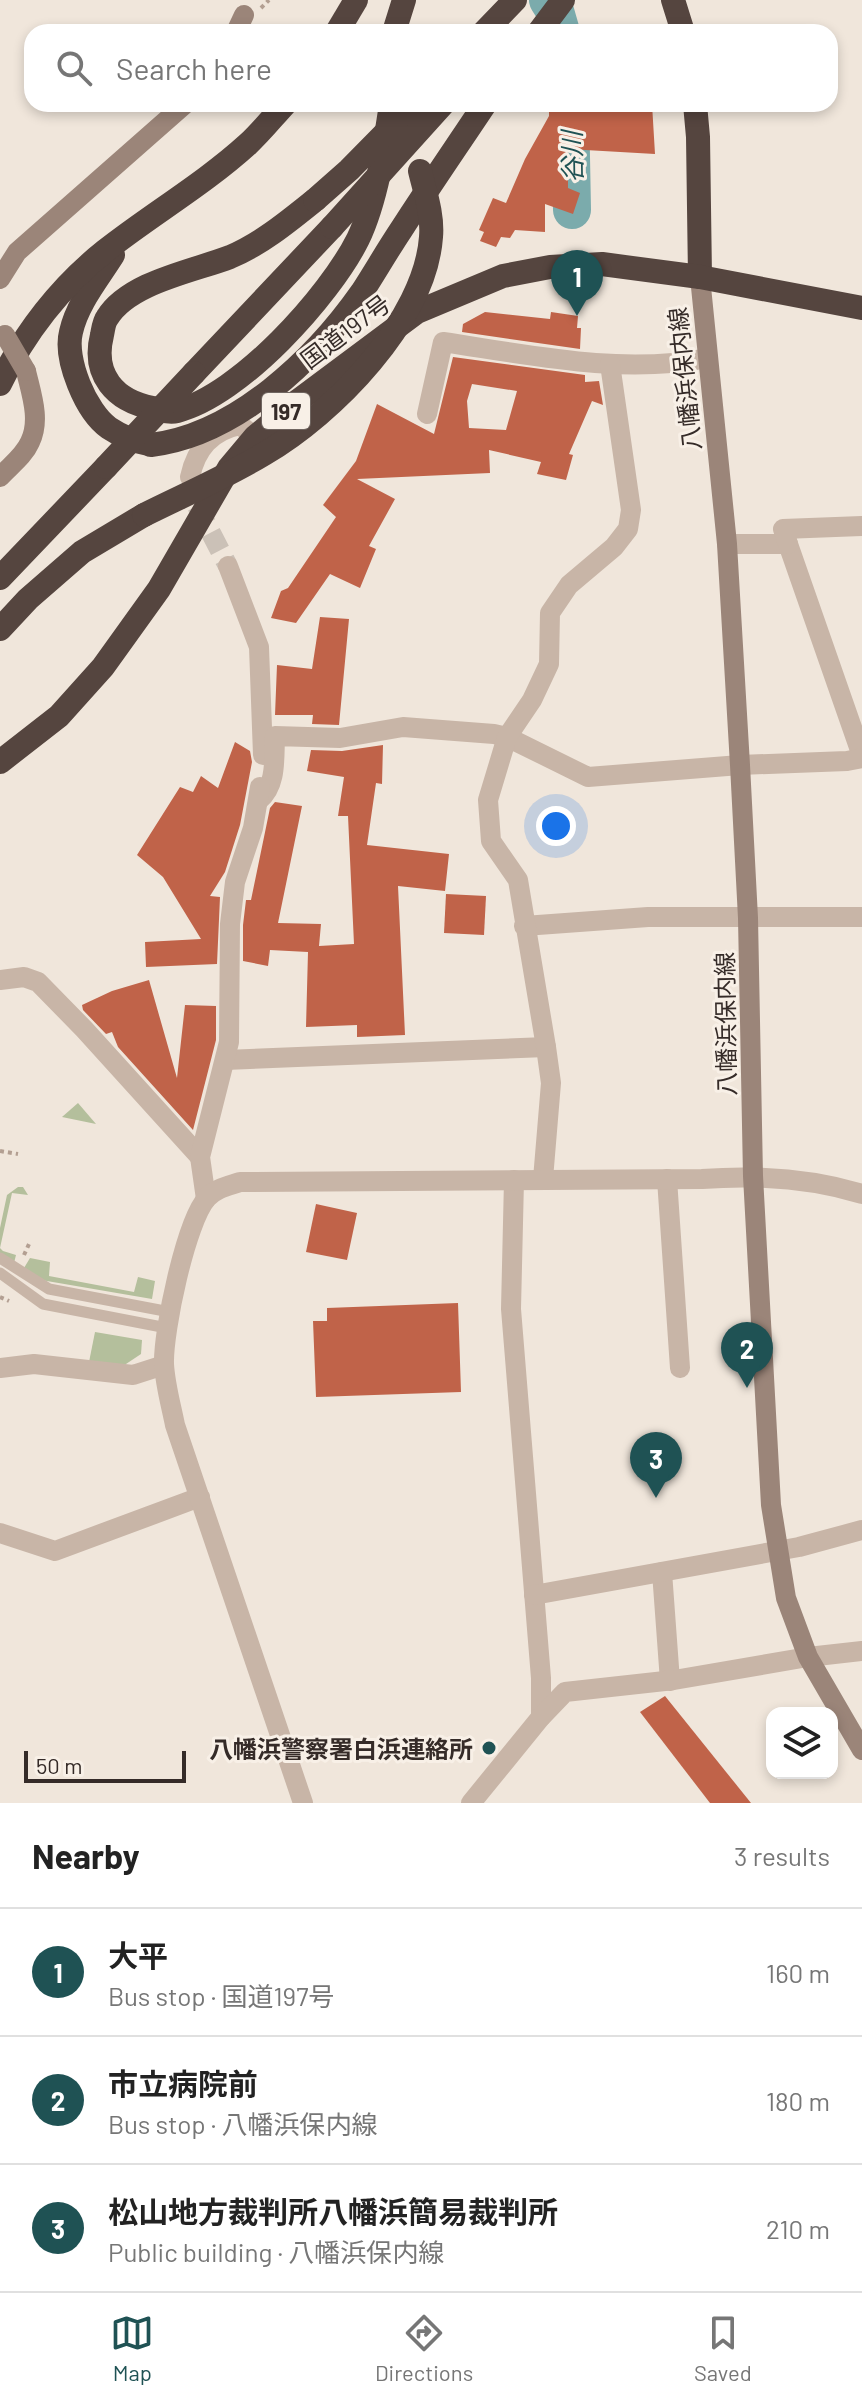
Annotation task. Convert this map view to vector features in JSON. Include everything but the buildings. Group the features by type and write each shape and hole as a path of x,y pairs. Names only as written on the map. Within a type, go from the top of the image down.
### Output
{"highway":[{"path":"342,24 356,0"},
{"path":"396,24 404,0"},
{"path":"492,24 515,0"},
{"path":"513,24 534,0"},
{"path":"545,24 563,0"},
{"path":"673,0 680,24"},
{"path":"0,384 38,321 64,288 127,235 248,144 278,112"},
{"path":"389,112 385,134 370,202 359,237 335,277 285,337 200,403 173,412 133,405 116,393 102,371 100,345 106,318 125,300 152,284 231,256 267,236 349,170 385,134 406,112"},
{"path":"0,629 28,599 82,552 144,515 266,453 313,419 352,382 395,331 422,281 431,237 428,203 403,112"},
{"path":"0,578 106,467 147,436 194,373 436,112"},
{"path":"127,235 83,301 70,333 70,353 82,392 106,426 135,442 147,436 172,442 204,432 241,411 286,377 326,337 361,293 480,112"},
{"path":"696,112 700,277"},
{"name":"国道197号","path":"0,762 59,716 103,667 159,589 229,468 255,437 299,400 417,312 482,283 550,267 602,264 700,277"},
{"name":"197","path":"700,277 862,308"}],"main road":[{"path":"0,279 17,252 176,112"},
{"name":"八幡浜保内線","path":"700,277 727,544 740,765 748,918 753,1176 771,1505 786,1598 808,1657 862,1750"},
{"path":"0,477 30,443 35,427 26,371 2,330"}],"street":[{"path":"427,414 443,342 610,364 672,365 708,358"},
{"path":"543,1179 551,1083 546,1047 518,880 491,841 488,800 507,737 532,700 549,664 550,613 569,585 614,547 628,529 631,510 610,364"},
{"path":"190,477 202,445 224,428 240,425 255,437"},
{"path":"259,800 267,794 274,773 275,736 340,738 403,727 494,734 507,737 588,777 740,765 847,761 862,757 783,529 862,526"},
{"path":"727,544 788,544"},
{"path":"206,1199 200,1157 229,1042 230,924 235,882 259,800 264,742 259,647 228,566"},
{"path":"524,926 648,917 862,917"},
{"path":"0,980 24,977 38,982 200,1157"},
{"path":"225,1060 546,1047"},
{"path":"303,1803 175,1425 164,1365 169,1320 193,1221 206,1199 218,1188 240,1182 753,1176 862,1194"},
{"path":"667,1179 680,1368"},
{"path":"514,1180 511,1309 541,1678 541,1717"},
{"path":"0,1368 34,1364 133,1375 164,1365"},
{"path":"0,1533 55,1551 200,1497"},
{"path":"534,1595 778,1551 862,1530"},
{"path":"662,1572 670,1681"},
{"path":"471,1803 565,1692 670,1681 808,1657 862,1651"}],"lane":[{"path":"0,1258 49,1289 169,1320"},
{"path":"0,1273 43,1304 169,1320"}],"path":[{"path":"0,1151 18,1154"}],"green space":[{"path":"78,1103 96,1124 62,1117"},
{"path":"23,1187 28,1195 12,1193 0,1248 0,1228 7,1195"},
{"path":"0,1248 16,1255 14,1263 0,1254"},
{"path":"30,1258 50,1262 49,1276 134,1292 138,1277 155,1281 152,1299 41,1280 24,1268"},
{"path":"95,1332 142,1340 141,1354 123,1366 89,1362"}],"waterway":[{"name":"谷川","path":"548,0 559,24"},
{"name":"谷川","path":"570,112 572,210"}],"tunnel":[{"path":"197,506 228,566"}],"place":[{"name":"大平","path":"577,316"},
{"name":"市立病院前","path":"747,1388"},
{"name":"松山地方裁判所八幡浜簡易裁判所","path":"656,1498"},
{"name":"八幡浜警察署白浜連絡所","path":"489,1748"}]}
